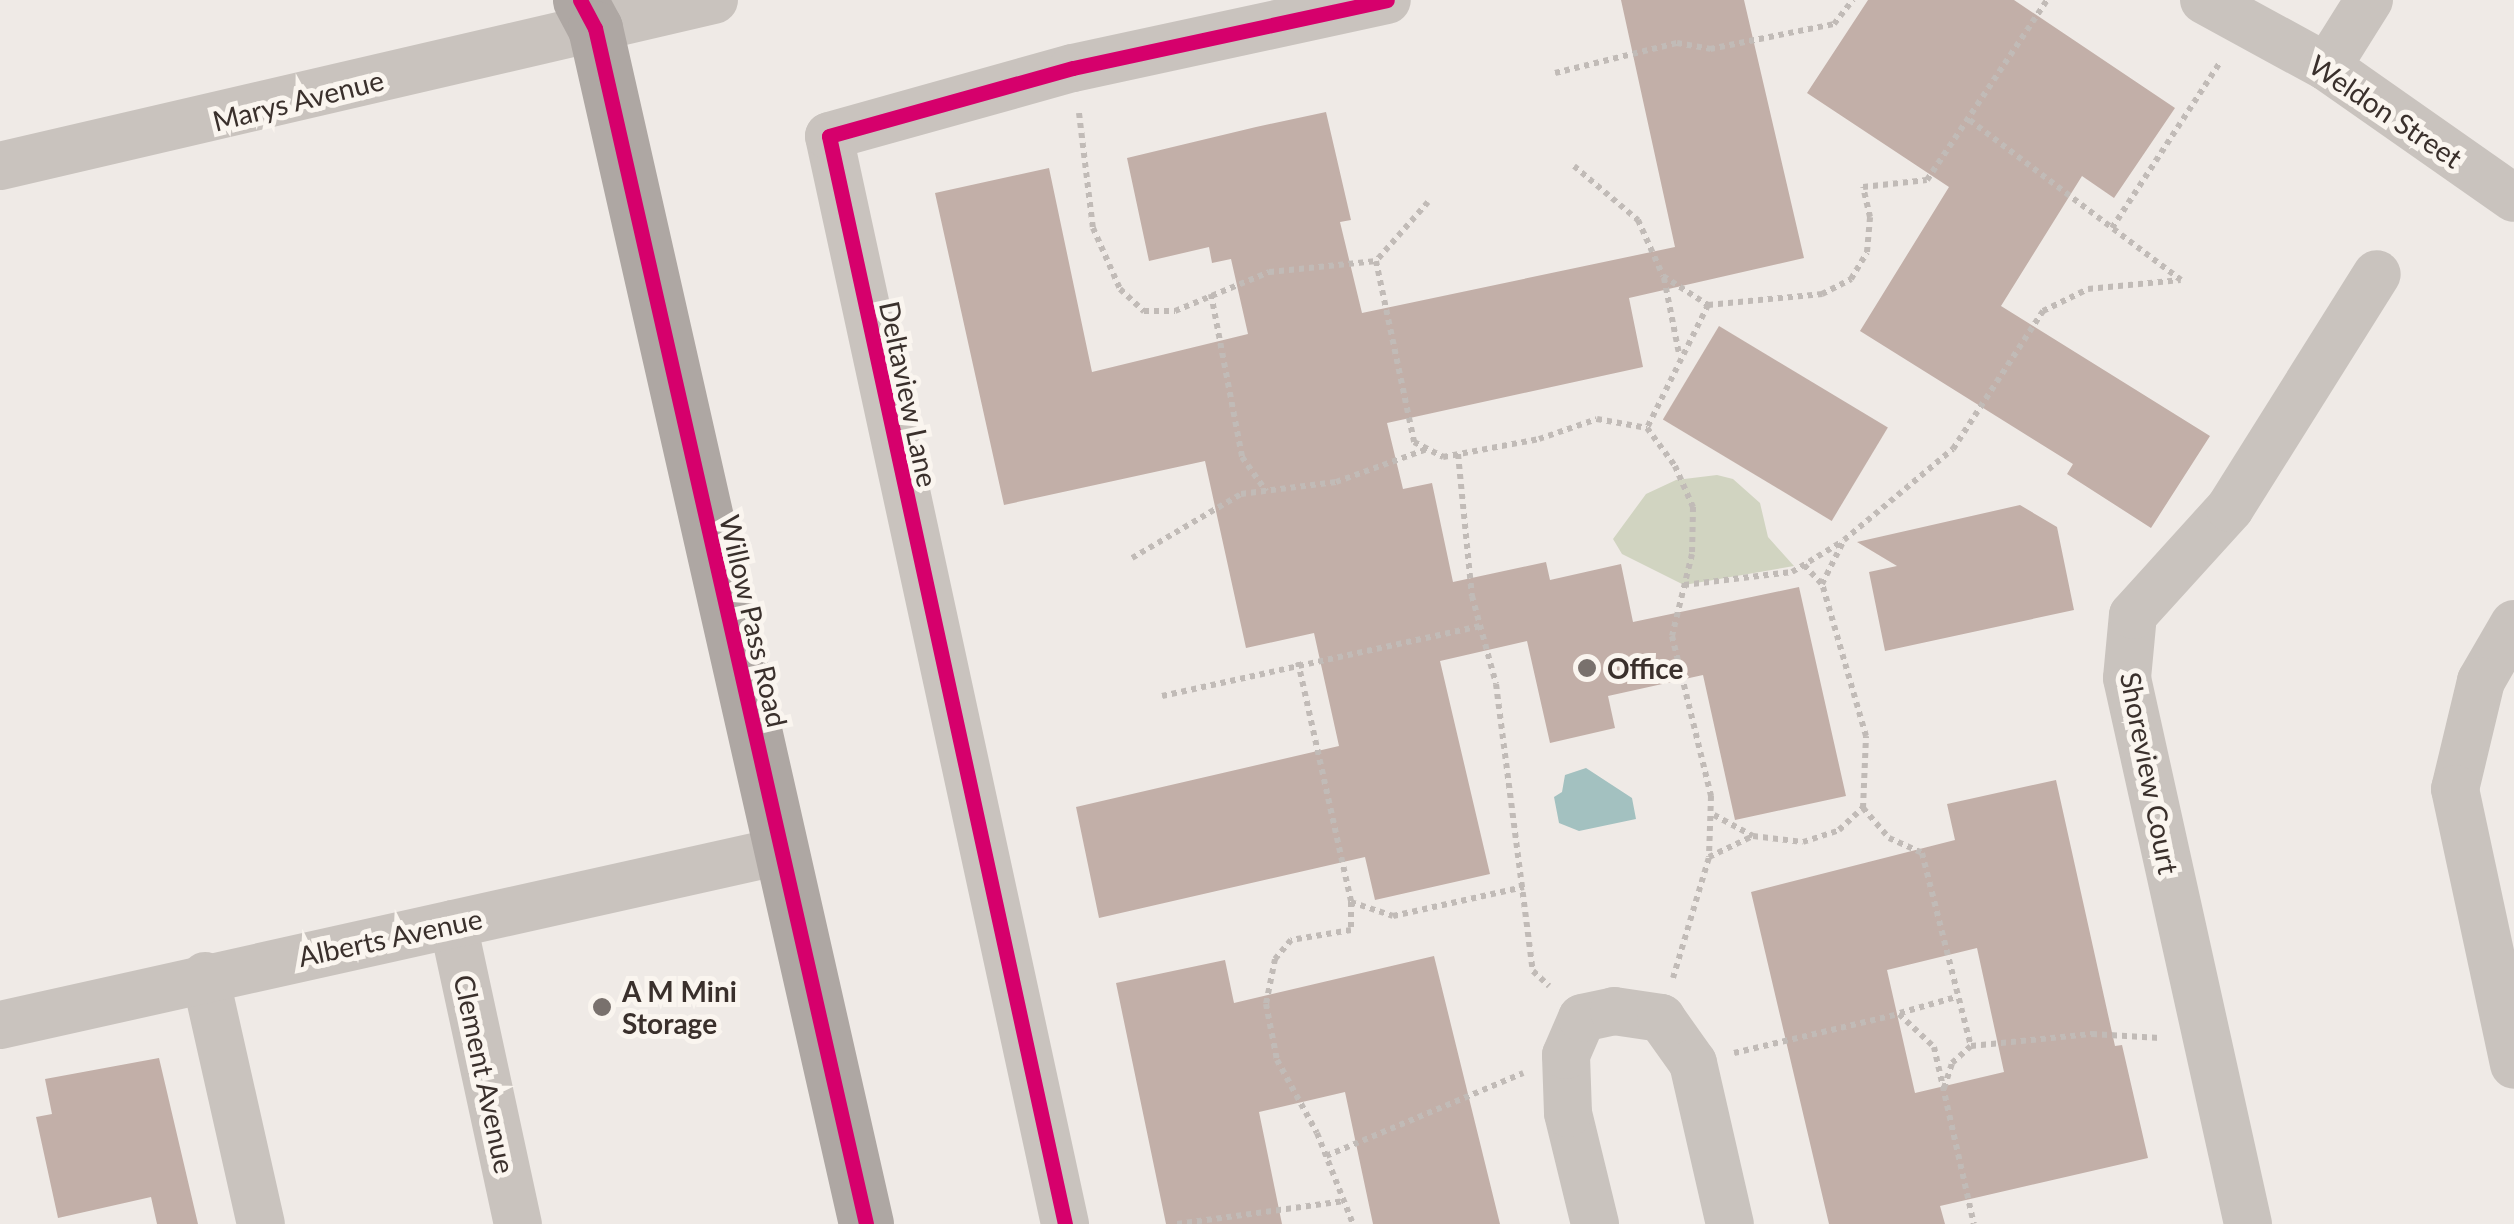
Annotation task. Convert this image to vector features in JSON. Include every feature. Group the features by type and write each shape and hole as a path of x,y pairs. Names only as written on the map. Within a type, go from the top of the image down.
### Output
{"main road":[{"name":"Willow Pass Road","path":"592,9 866,1224"}],"street":[{"path":"592,9 714,0"},
{"name":"Deltaview Lane","path":"1065,1224 829,136 1073,68 1387,0"},
{"name":"Weldon Street","path":"2204,0 2244,26 2327,67 2514,198"},
{"path":"2327,67 2369,0"},
{"name":"Marys Avenue","path":"0,166 592,9"},
{"name":"Shoreview Court","path":"2248,1224 2127,678 2133,616 2230,508 2378,274"},
{"path":"2514,624 2481,681 2455,789 2514,1065"},
{"name":"Alberts Avenue","path":"0,1024 781,851"},
{"name":"Clement Avenue","path":"453,924 518,1224"},
{"path":"204,976 261,1224"},
{"path":"1595,1224 1568,1113 1574,1037 1614,1011 1661,1018 1693,1062 1730,1224"}],"path":[{"path":"1555,73 1677,43 1710,50 1834,24 1853,0"},
{"path":"1663,276 1708,305 1822,294 1852,279 1867,252 1870,217 1864,187 1927,180 2047,0"},
{"path":"2112,228 2244,26"},
{"path":"1073,68 1093,228 1120,289 1144,311 1175,311 1268,272 1376,261 1428,202"},
{"path":"1684,586 1804,565 1844,540 1953,449 2043,311 2088,289 2181,280 1968,118"},
{"path":"1574,166 1638,220 1663,276 1679,356"},
{"path":"1376,261 1414,442 1443,457 1539,439 1597,418 1647,428 1676,466 1692,507 1684,586 1672,636 1714,815 1709,857 1661,1018"},
{"path":"1211,294 1242,457 1266,491"},
{"path":"1647,428 1679,356 1708,305"},
{"path":"1132,558 1241,494 1336,482 1427,449"},
{"path":"1326,1156 1574,1037 1534,971 1496,684 1480,626 1458,454"},
{"path":"1822,584 1844,540"},
{"path":"1804,565 1822,584 1866,736 1863,808 1889,838 1922,853 1970,1046"},
{"path":"1162,696 1298,662 1480,626"},
{"path":"1298,662 1352,902 1351,930 1291,940 1275,959 1266,1004 1277,1060 1326,1156 1353,1224"},
{"path":"1714,815 1753,836 1803,842 1839,830 1863,808"},
{"path":"1709,857 1753,836"},
{"path":"1352,902 1393,916 1524,887"},
{"path":"1693,1062 1956,998"},
{"path":"1899,1014 1934,1047 1974,1224"},
{"path":"1944,1090 1952,1063 1970,1046 2092,1034 2144,1042 2202,1028"},
{"path":"1177,1224 1344,1201"}],"green space":[{"path":"1717,475 1733,479 1760,503 1768,537 1794,566 1684,585 1622,554 1613,539 1646,494 1676,480"}],"water":[{"path":"1586,768 1632,798 1636,819 1579,831 1559,823 1554,797 1562,792 1565,775"}],"building":[{"path":"1621,0 1744,0 1804,258 1629,298 1643,367 1387,423 1403,489 1432,483 1453,582 1546,562 1550,580 1621,564 1633,622 1799,587 1846,796 1735,820 1703,675 1608,696 1615,728 1550,743 1527,641 1440,661 1490,874 1375,900 1365,857 1099,918 1076,807 1339,746 1314,633 1246,648 1205,461 1004,505 935,193 1049,168 1092,372 1248,334 1231,259 1212,263 1209,247 1149,261 1127,158 1256,127 1326,112 1351,220 1340,222 1362,313 1675,247"},
{"path":"1868,0 2014,0 2175,108 2114,198 2082,176 2001,306 2210,436 2151,528 2067,474 2073,464 1860,331 1949,187 1807,93"},
{"path":"1719,326 1888,427 1832,521 1663,419"},
{"path":"2020,505 2057,527 2074,610 1885,651 1869,572 1897,566 1857,542"},
{"path":"2056,780 2115,1046 2122,1045 2148,1158 1940,1206 1945,1224 1829,1224 1751,892 1955,840 1947,804","holes":["1977,948 2004,1072 1915,1093 1887,970"]},
{"path":"1434,956 1500,1224 1373,1224 1345,1092 1259,1112 1282,1224 1166,1224 1116,983 1225,960 1234,1003"},
{"path":"159,1058 198,1224 157,1224 151,1197 58,1218 36,1117 52,1114 45,1079"}],"cycle path":[{"path":"580,0 595,28 866,1224"},
{"path":"1065,1224 829,136 1073,68 1387,0"}],"place":[{"name":"Office","path":"1587,668"},
{"name":"A M Mini Storage","path":"602,1007"}]}
